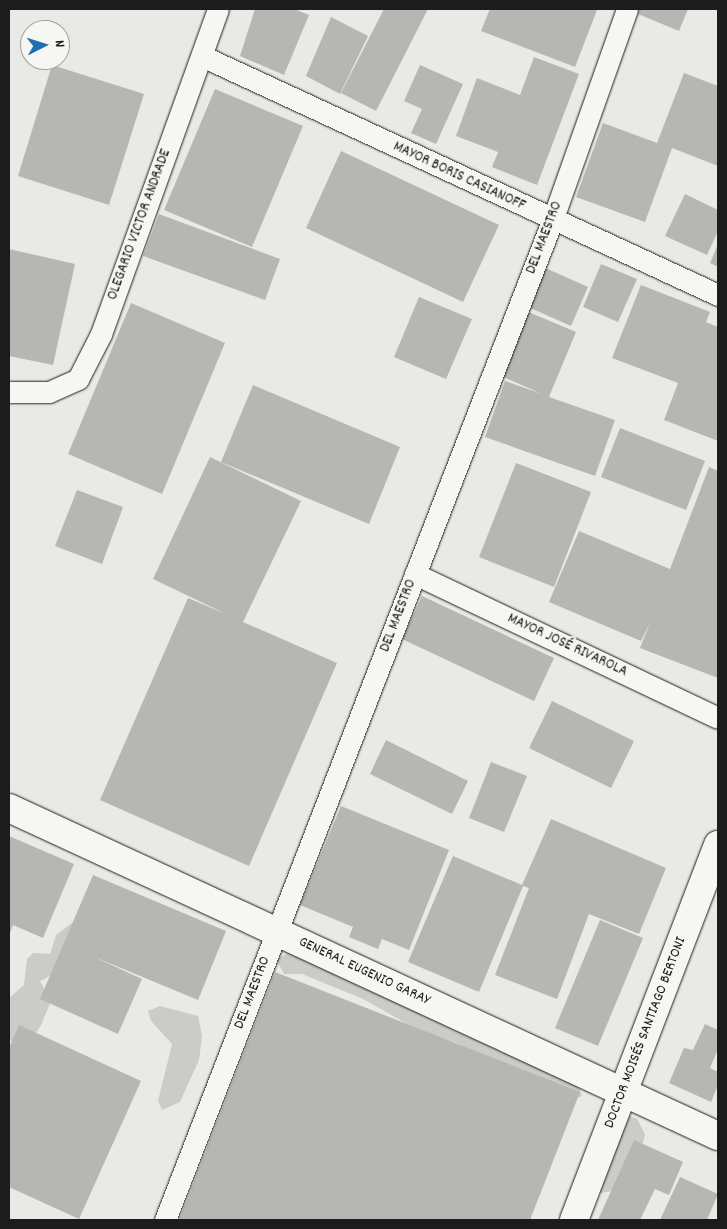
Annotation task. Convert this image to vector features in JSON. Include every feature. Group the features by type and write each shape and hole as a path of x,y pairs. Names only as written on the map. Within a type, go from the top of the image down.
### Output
{"street":[{"name":"OLEGARIO VICTOR ANDRADE","path":"13,394 49,392 78,379 101,334 218,9"},
{"name":"DEL MAESTRO","path":"165,1220 552,221 627,9"},
{"name":"MAYOR BORIS CASIANOFF","path":"202,56 552,221 718,295"},
{"name":"MAYOR JOSÉ RIVAROLA","path":"415,574 718,718"},
{"name":"GENERAL EUGENIO GARAY","path":"9,808 623,1095 718,1136"},
{"name":"DOCTOR MOISÉS SANTIAGO BERTONI","path":"574,1220 718,845"}],"shaded area":[{"path":"77,919 63,969 40,981 51,1001 41,1025 32,1039 9,1041 9,998 24,985 27,959 33,953 50,954 56,935"},
{"path":"290,953 397,996 426,1016 578,1084 582,1096 573,1100 455,1042 425,1034 363,999 302,974 284,974 276,959"},
{"path":"160,1006 198,1016 202,1036 199,1060 180,1102 162,1110 158,1101 172,1044 151,1021 148,1011"},
{"path":"629,1116 637,1119 645,1134 643,1143 619,1190 600,1193 593,1187"}],"building":[{"path":"255,9 294,9 309,15 284,75 240,56"},
{"path":"384,9 428,9 376,111 341,93"},
{"path":"490,9 597,10 575,67 481,31"},
{"path":"640,9 688,9 679,31 638,14"},
{"path":"331,17 368,36 340,94 306,76"},
{"path":"534,57 579,74 537,185 492,167 498,152 456,136 477,78 520,95"},
{"path":"420,65 463,84 436,144 411,133 422,109 404,101"},
{"path":"50,70 68,70 144,94 109,205 18,176"},
{"path":"684,73 718,86 718,166 672,148 645,222 576,197 603,123 657,143"},
{"path":"215,89 303,126 252,247 164,210"},
{"path":"341,151 499,225 463,302 306,228"},
{"path":"685,194 718,210 718,231 707,255 665,236"},
{"path":"159,214 280,259 265,300 143,256"},
{"path":"718,244 718,267 710,263"},
{"path":"9,249 75,264 53,365 9,356"},
{"path":"601,264 637,279 618,322 583,307"},
{"path":"543,267 588,287 571,326 526,306"},
{"path":"641,285 710,312 706,322 718,327 718,441 664,420 678,383 612,358"},
{"path":"419,297 472,319 446,379 394,357"},
{"path":"131,303 225,343 162,494 68,454"},
{"path":"526,311 576,332 549,397 615,420 595,476 485,437 505,381 542,394 499,375"},
{"path":"253,385 400,447 369,524 221,462"},
{"path":"620,428 705,461 686,510 601,477"},
{"path":"210,457 301,501 243,622 337,663 249,866 100,800 188,598 226,614 153,579"},
{"path":"516,463 591,492 554,587 479,557"},
{"path":"709,467 718,471 718,678 640,648 650,623 641,641 549,602 579,531 670,569"},
{"path":"77,490 123,507 102,564 55,546"},
{"path":"422,596 554,658 534,701 402,639"},
{"path":"552,701 634,741 611,788 529,748"},
{"path":"386,740 468,781 452,814 370,774"},
{"path":"491,762 527,776 504,832 469,818"},
{"path":"341,806 449,850 409,950 382,939 378,949 349,937 353,927 300,905"},
{"path":"551,819 666,868 639,934 589,914 557,999 495,975 529,888 523,886 479,992 408,962 453,856 522,885"},
{"path":"9,836 74,864 43,938 13,925 9,936"},
{"path":"93,875 226,931 198,1000 92,956 142,979 118,1034 40,999"},
{"path":"600,920 643,938 598,1046 555,1028"},
{"path":"275,972 580,1092 530,1220 179,1220"},
{"path":"705,1024 718,1030 718,1049 710,1068 718,1072 718,1085 711,1102 669,1083 684,1048 693,1050"},
{"path":"19,1025 141,1081 79,1219 9,1187 9,1048"},
{"path":"634,1140 683,1162 669,1195 655,1189 640,1220 598,1220"},
{"path":"680,1177 718,1194 707,1220 660,1220"}]}
